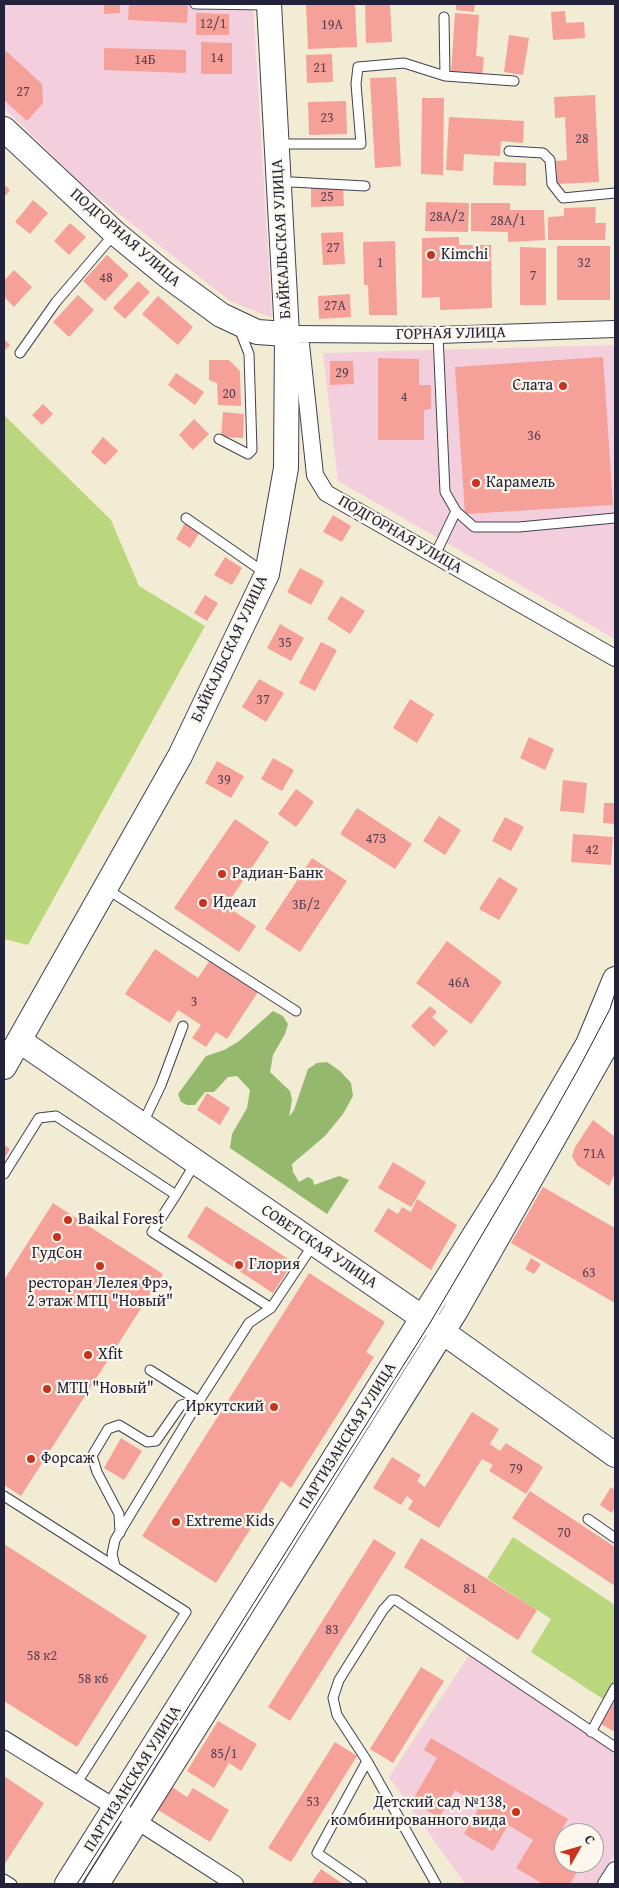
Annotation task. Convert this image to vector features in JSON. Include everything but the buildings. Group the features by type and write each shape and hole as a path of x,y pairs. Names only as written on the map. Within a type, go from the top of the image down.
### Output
{"street":[{"name":"БАЙКАЛЬСКАЯ УЛИЦА","path":"4,1067 180,756 267,574 286,468 293,334 280,184 269,4"},
{"name":"ПОДГОРНАЯ УЛИЦА","path":"4,129 115,233 186,290 221,315 257,332 293,334 315,474 326,493 615,658"},
{"name":"ГОРНАЯ УЛИЦА","path":"293,334 438,335 615,329"},
{"name":"ПАРТИЗАНСКАЯ УЛИЦА","path":"66,1884 421,1317 506,1185 588,1044 615,980"},
{"name":"ПАРТИЗАНСКАЯ УЛИЦА","path":"97,1884 442,1331 607,1044 615,1022"},
{"name":"СОВЕТСКАЯ УЛИЦА","path":"20,1041 442,1331 615,1455"},
{"path":"4,1739 235,1884"},
{"path":"606,1884 615,1870"}],"lane":[{"path":"195,4 269,4"},
{"path":"444,17 445,76"},
{"path":"278,144 361,144 356,84 358,67 404,63 445,76 514,81"},
{"path":"509,151 543,153 550,160 552,184 563,198 615,193"},
{"path":"280,184 292,182 365,186"},
{"path":"20,353 56,302 115,233"},
{"path":"219,439 248,454 252,450 249,354 237,323"},
{"path":"438,335 445,492 456,511 474,527 519,527 615,518"},
{"path":"435,555 456,511"},
{"path":"186,518 267,574"},
{"path":"105,888 296,1011"},
{"path":"141,1125 161,1085 183,1026"},
{"path":"4,1174 39,1118 56,1116 176,1195"},
{"path":"196,1162 152,1232 271,1308"},
{"path":"115,1566 112,1554 115,1540 199,1401 249,1323 271,1308 314,1244"},
{"path":"150,1370 199,1401"},
{"path":"120,1533 119,1514 97,1472 92,1456 108,1429 119,1425 148,1442 156,1441 181,1405 199,1401"},
{"path":"4,1496 186,1612 76,1784"},
{"path":"588,1519 615,1538"},
{"path":"436,1884 367,1761 337,1715 333,1698 339,1680 392,1600 396,1600 615,1747"},
{"path":"590,1732 615,1688"},
{"path":"362,1884 318,1853 367,1761"},
{"path":"4,1879 12,1884"}],"shaded area":[{"path":"4,4 253,4 272,318 230,301 85,187 4,108"},
{"path":"615,345 615,639 338,481 323,353"},
{"path":"470,1654 615,1750 615,1855 604,1872 604,1823 554,1823 554,1873 603,1873 596,1884 465,1884 389,1777"}],"green space":[{"path":"4,415 111,520 139,586 205,626 28,945 4,939"},
{"path":"273,1011 283,1016 288,1024 285,1034 273,1055 270,1072 290,1091 292,1100 289,1117 294,1110 308,1069 317,1063 327,1062 340,1071 351,1083 353,1096 343,1114 325,1136 292,1164 293,1172 299,1182 308,1177 313,1180 314,1185 339,1176 349,1180 327,1214 230,1148 232,1134 247,1108 250,1090 237,1076 228,1077 214,1092 205,1092 195,1105 187,1105 181,1102 178,1094 206,1056 224,1050 238,1042"},
{"path":"513,1537 615,1605 615,1693 609,1703 531,1652 551,1619 487,1578"}],"tram line":[{"path":"77,1884 430,1323 580,1066 610,1009 615,993"}],"place":[{"name":"Kimchi","path":"431,255"},
{"name":"Слата","path":"563,386"},
{"name":"Карамель","path":"476,483"},
{"name":"Радиан-Банк","path":"222,874"},
{"name":"Идеал","path":"203,903"},
{"name":"Baikal Forest","path":"68,1220"},
{"name":"ГудСон","path":"57,1237"},
{"name":"Глория","path":"239,1265"},
{"name":"ресторан Лелея Фрэ, 2 этаж МТЦ \"Новый\"","path":"100,1266"},
{"name":"Xfit","path":"88,1355"},
{"name":"МТЦ \"Новый\"","path":"47,1389"},
{"name":"Иркутский","path":"274,1407"},
{"name":"Форсаж","path":"31,1459"},
{"name":"Extreme Kids","path":"176,1522"},
{"name":"Детский сад №138, комбинированного вида","path":"516,1812"}]}
